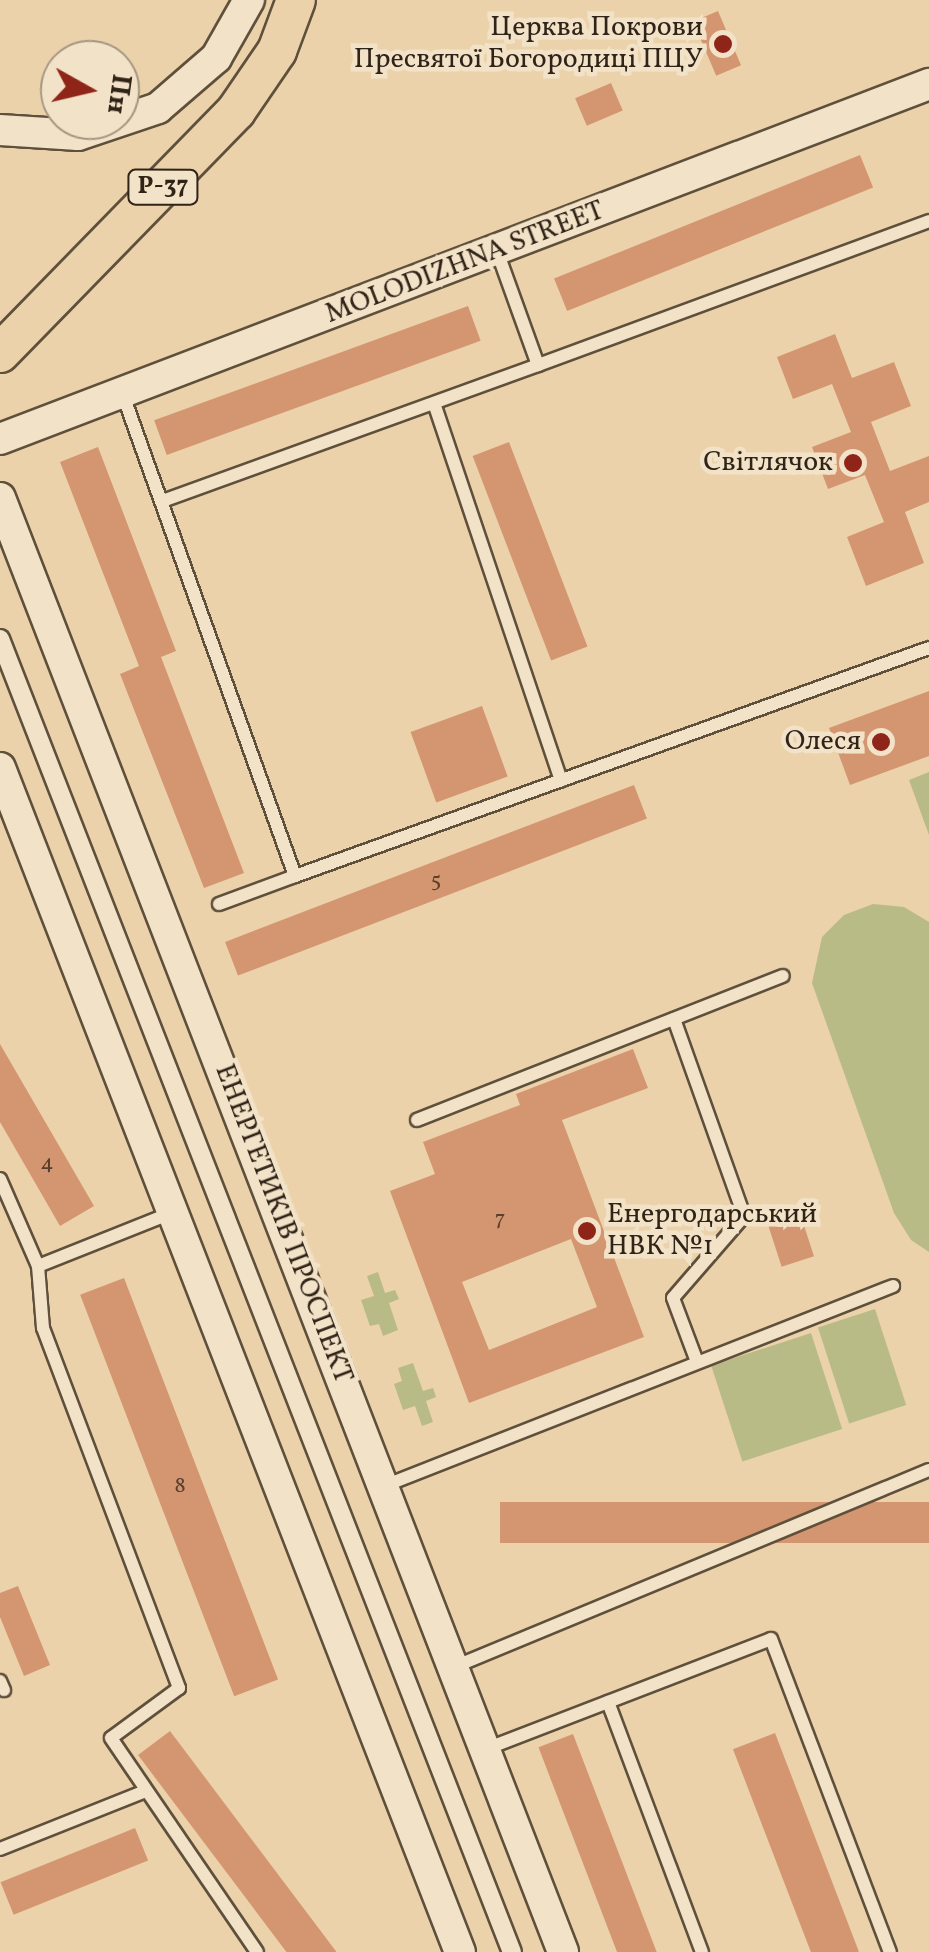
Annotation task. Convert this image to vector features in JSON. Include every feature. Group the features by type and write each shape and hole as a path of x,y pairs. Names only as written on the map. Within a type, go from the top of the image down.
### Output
{"main road":[{"name":"Р-37","path":"0,353 236,111 277,51 296,0"}],"street":[{"path":"0,130 78,135 158,108 216,58 250,0"},
{"name":"MOLODIZHNA STREET","path":"0,439 124,395 929,84"},
{"name":"ЕНЕРГЕТИКІВ ПРОСПЕКТ","path":"0,498 563,1952"},
{"path":"0,639 512,1952"},
{"path":"0,768 460,1952"}],"lane":[{"path":"165,500 434,406 929,221"},
{"path":"497,251 538,366"},
{"path":"124,395 165,500 295,876"},
{"path":"434,406 561,780"},
{"path":"218,904 929,648"},
{"path":"417,1120 783,976"},
{"path":"674,1019 744,1216 674,1298 697,1362"},
{"path":"0,1179 6,1204 38,1266 43,1328 179,1688 111,1738 257,1952"},
{"path":"38,1266 171,1213"},
{"path":"384,1486 893,1286"},
{"path":"454,1667 929,1470"},
{"path":"486,1748 771,1639 890,1952"},
{"path":"608,1702 702,1952"},
{"path":"0,1849 146,1791"}],"green space":[{"path":"929,772 929,835 909,780"},
{"path":"873,904 904,907 929,922 929,1252 911,1240 894,1213 812,983 822,937 844,915"},
{"path":"378,1272 385,1293 395,1290 399,1299 389,1303 398,1330 383,1336 379,1324 370,1326 361,1300 374,1296 367,1276"},
{"path":"875,1309 906,1405 849,1424 818,1328"},
{"path":"811,1333 842,1429 742,1462 711,1365"},
{"path":"413,1363 423,1391 433,1388 436,1397 426,1401 433,1422 422,1426 415,1406 403,1410 394,1384 402,1381 398,1368"}],"building":[{"path":"718,11 741,65 716,76 693,22"},
{"path":"611,83 623,111 587,126 575,98"},
{"path":"860,155 873,187 567,311 554,279"},
{"path":"468,306 481,341 167,455 154,420"},
{"name":"Світлячок","path":"835,334 852,378 894,362 911,406 871,422 890,471 929,456 929,502 905,512 924,563 866,586 847,537 884,522 865,475 828,489 812,447 851,432 832,384 793,399 777,357"},
{"path":"509,442 587,646 551,660 473,456"},
{"path":"98,447 176,651 161,657 244,873 204,888 120,674 139,666 60,462"},
{"name":"Олеся","path":"929,691 929,756 850,785 829,728"},
{"path":"482,706 508,776 436,802 411,732"},
{"path":"634,785 647,819 238,976 225,942"},
{"path":"0,1044 94,1206 60,1226 0,1122"},
{"path":"633,1049 648,1088 562,1120 644,1337 469,1403 390,1191 435,1174 423,1142 520,1105 516,1094","holes":["571,1239 597,1307 489,1350 462,1282"]},
{"path":"797,1204 814,1256 782,1267 765,1215"},
{"path":"124,1278 278,1679 234,1696 80,1295"},
{"path":"500,1502 929,1502 929,1543 500,1543"},
{"path":"18,1586 50,1665 24,1676 0,1617 0,1593"},
{"path":"170,1731 337,1952 286,1952 138,1755"},
{"path":"775,1733 859,1951 811,1952 733,1749"},
{"path":"573,1734 657,1952 617,1952 538,1747"},
{"path":"135,1828 148,1860 14,1915 1,1882"}],"place":[{"name":"Церква Покрови Пресвятої Богородиці ПЦУ","path":"723,44"},
{"name":"Світлячок","path":"853,463"},
{"name":"Олеся","path":"881,742"},
{"name":"Енергодарський НВК №1","path":"587,1231"}]}
